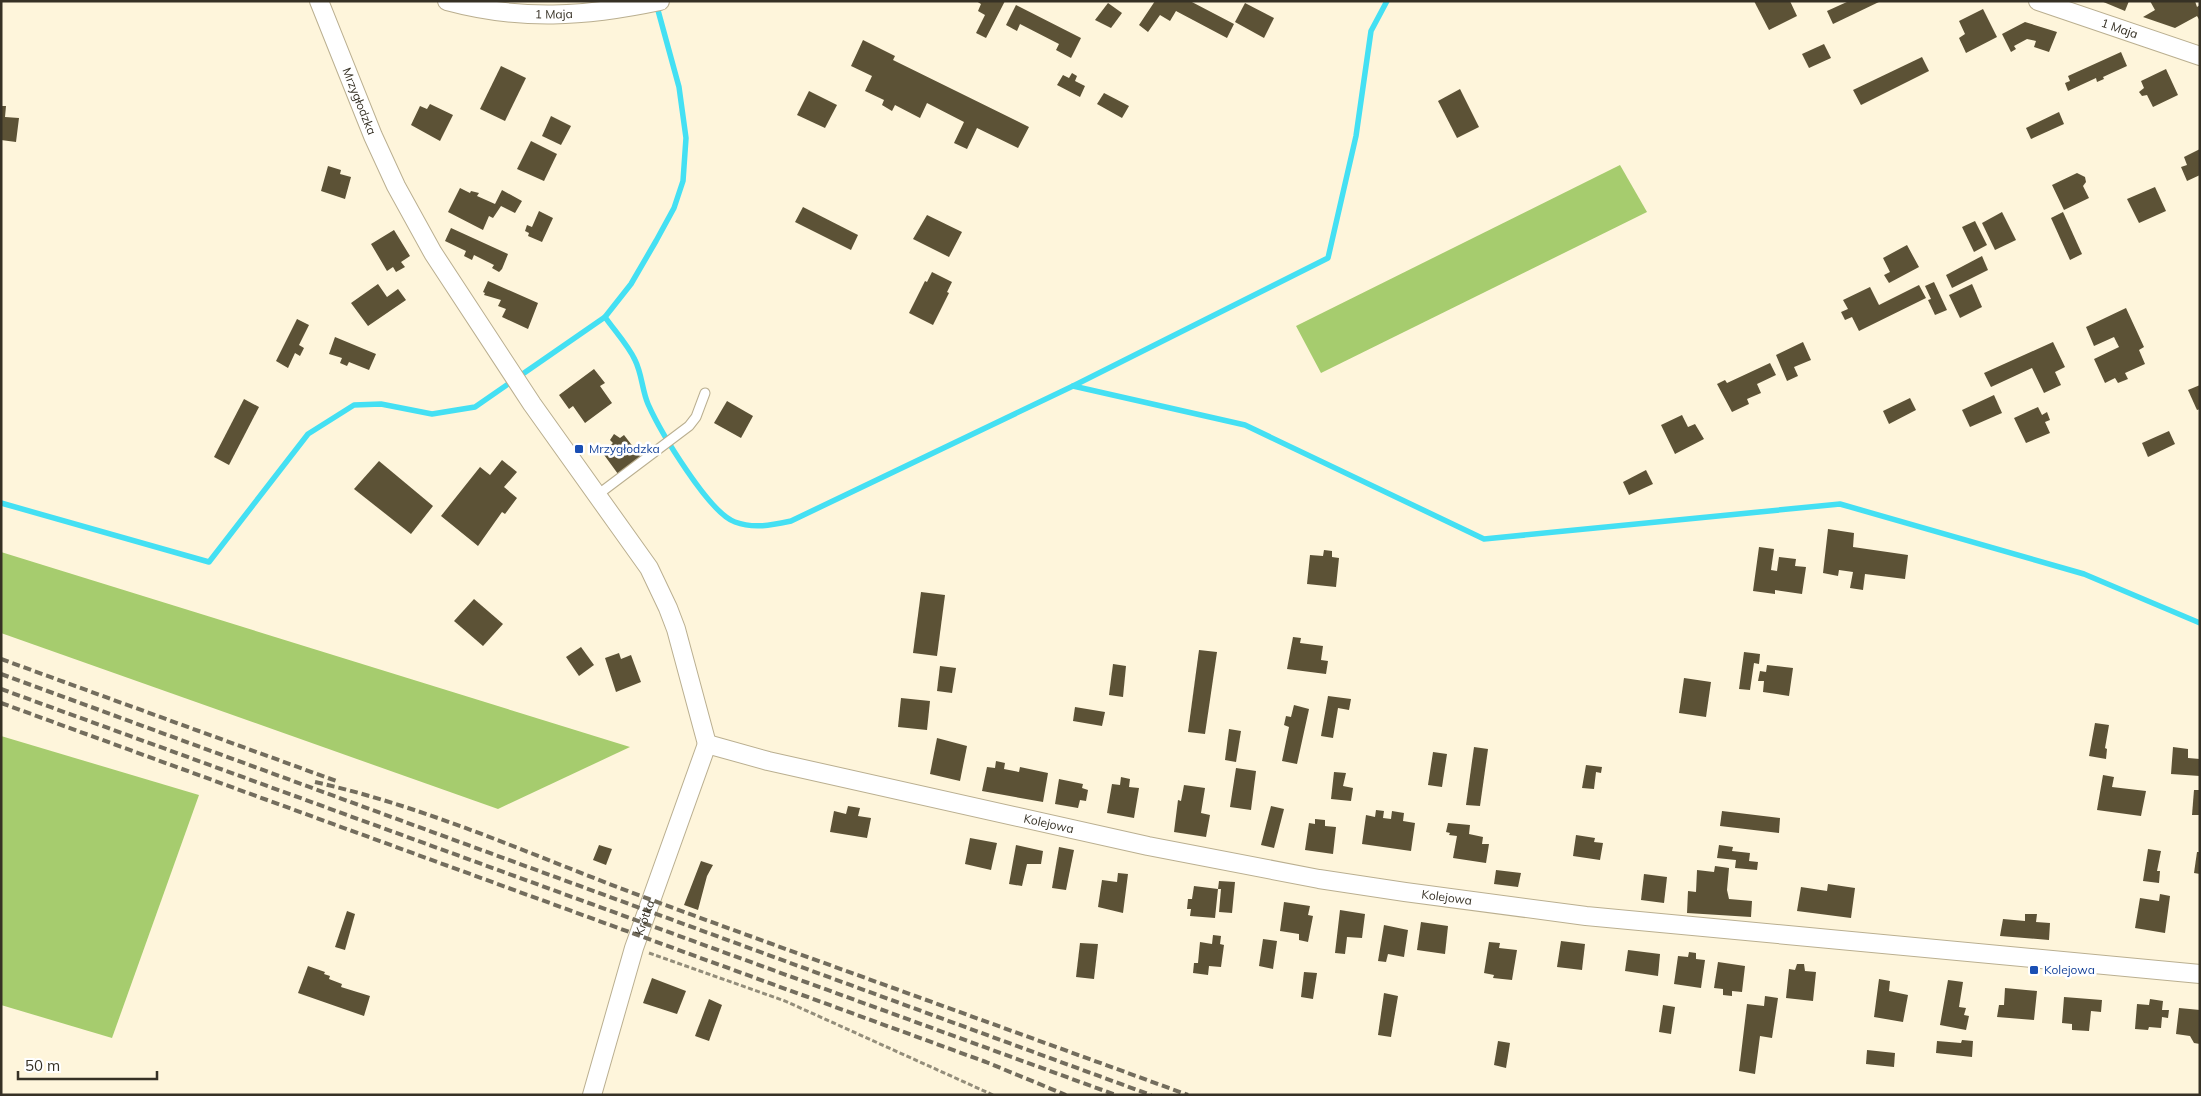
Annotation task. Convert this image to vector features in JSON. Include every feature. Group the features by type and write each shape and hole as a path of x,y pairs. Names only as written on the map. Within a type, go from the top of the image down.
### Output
{"street":[{"name":"Mrzygłodzka","path":"319,1 373,136 396,186 433,253 532,404 649,568 668,608 707,744"},
{"name":"1 Maja","path":"447,1 497,13 526,15 585,14 660,1"},
{"name":"1 Maja","path":"2038,1 2200,56"},
{"name":"Krótka","path":"592,1095 634,948 707,744"},
{"name":"Kolejowa","path":"707,744 768,761 1138,844 1319,879 1586,916 2200,974"}],"lane":[{"path":"596,496 689,426 696,417 705,393"}],"path":[{"path":"634,948 785,1001 993,1095"}],"green space":[{"path":"1620,165 1647,212 1321,373 1296,326"},
{"path":"1,552 630,747 498,809 1,633"},
{"path":"1,736 199,795 112,1038 1,1005"}],"building":[{"path":"976,1 1005,1 986,38 976,33 985,15 978,11 981,4"},
{"path":"1155,1 1190,1 1234,24 1227,38 1176,11 1170,21 1160,15 1148,32 1139,25"},
{"path":"1754,1 1790,1 1797,16 1769,30"},
{"path":"1849,1 1881,1 1833,24 1827,11"},
{"path":"2101,1 2129,1 2125,11"},
{"path":"2150,1 2195,1 2197,7 2200,5 2200,21 2197,16 2175,28 2143,17 2155,10"},
{"path":"1108,3 1122,13 1111,28 1095,20"},
{"path":"1245,3 1274,18 1264,38 1235,22"},
{"path":"1016,5 1081,38 1071,58 1056,50 1059,44 1020,24 1017,31 1006,25"},
{"path":"1983,9 1997,37 1966,53 1959,38 1965,34 1959,21"},
{"path":"2025,22 2057,32 2049,52 2034,47 2036,41 2027,39 2014,46 2016,49 2011,52 2002,34"},
{"path":"863,40 895,56 893,60 1029,127 1018,148 977,128 967,149 954,143 964,122 927,103 920,118 895,105 892,111 882,105 884,100 865,91 872,76 851,66"},
{"path":"1824,44 1831,58 1809,68 1802,54"},
{"path":"2121,52 2127,66 2103,77 2104,79 2097,82 2096,78 2068,91 2065,83 2070,81 2068,76"},
{"path":"1922,57 1929,71 1861,105 1853,90"},
{"path":"501,66 526,78 505,121 480,109"},
{"path":"2166,69 2178,95 2153,107 2147,95 2142,96 2139,92 2144,88 2141,81"},
{"path":"1072,73 1077,76 1075,81 1085,86 1080,97 1057,85 1063,75 1069,78"},
{"path":"1460,89 1479,127 1457,138 1438,101"},
{"path":"809,91 837,105 825,128 797,115"},
{"path":"1104,93 1129,106 1122,118 1097,104"},
{"path":"430,104 453,115 440,141 411,125 420,106 427,109"},
{"path":"1,106 6,106 5,117 19,118 16,142 1,140"},
{"path":"2059,112 2064,124 2031,139 2026,128"},
{"path":"551,116 571,126 561,145 542,136"},
{"path":"531,141 557,154 544,181 517,169"},
{"path":"2200,149 2200,175 2187,181 2181,167 2187,165 2184,157"},
{"path":"328,166 341,170 340,174 351,177 345,199 321,191"},
{"path":"2077,173 2085,177 2086,182 2083,186 2089,198 2064,210 2052,185"},
{"path":"2155,187 2166,211 2139,223 2127,199"},
{"path":"460,188 470,193 471,191 479,193 477,196 495,204 502,190 522,201 515,213 501,206 493,218 489,216 483,230 448,212"},
{"path":"803,207 858,235 851,250 795,222"},
{"path":"539,211 553,218 542,242 528,236 529,233 525,231 527,225 532,227"},
{"path":"2002,212 2016,240 1995,250 1982,223"},
{"path":"2063,212 2082,254 2070,260 2051,218"},
{"path":"927,215 962,232 949,257 913,239"},
{"path":"1975,221 1987,245 1974,252 1962,227"},
{"path":"451,228 508,254 502,269 499,272 492,268 494,265 474,255 472,260 464,256 466,251 445,241"},
{"path":"394,230 410,256 401,262 405,267 396,272 393,267 387,271 371,244"},
{"path":"1907,245 1919,267 1889,283 1884,275 1890,272 1883,258"},
{"path":"1982,256 1988,270 1952,288 1946,275"},
{"path":"932,272 952,282 947,292 949,293 933,325 909,313 925,281 927,282"},
{"path":"488,281 538,303 528,329 502,317 506,309 498,306 501,300 484,295 485,293 483,292"},
{"path":"1934,282 1947,310 1935,315 1928,300 1931,299 1925,286"},
{"path":"378,284 387,297 398,289 406,300 368,326 351,303"},
{"path":"1972,284 1982,307 1960,318 1949,295"},
{"path":"1919,285 1926,298 1859,331 1852,317 1845,320 1841,312 1848,309 1843,300 1870,287 1879,305"},
{"path":"2126,308 2144,347 2139,350 2145,364 2125,373 2128,379 2118,383 2115,378 2105,383 2094,359 2119,347 2114,337 2094,346 2086,327"},
{"path":"297,319 309,325 299,345 304,348 300,356 295,353 288,368 276,361"},
{"path":"335,337 376,354 369,370 349,362 347,366 340,363 342,358 329,354"},
{"path":"1803,342 1811,360 1794,367 1798,376 1787,381 1776,355"},
{"path":"2053,342 2065,367 2055,372 2061,385 2044,393 2032,368 1991,387 1984,373"},
{"path":"1770,363 1776,375 1757,384 1761,393 1747,399 1749,404 1732,412 1717,384 1725,380 1727,383"},
{"path":"594,369 605,383 600,386 612,403 585,423 573,406 569,409 559,395"},
{"path":"2200,385 2200,409 2197,410 2188,390"},
{"path":"1994,395 2002,413 1970,427 1962,410"},
{"path":"1910,398 1916,410 1889,424 1883,411"},
{"path":"244,399 259,407 229,465 214,457"},
{"path":"727,401 753,416 741,438 714,423"},
{"path":"2038,407 2042,415 2047,412 2050,420 2045,422 2050,433 2026,443 2014,418"},
{"path":"1682,415 1688,427 1695,424 1704,439 1675,454 1661,425"},
{"path":"2169,431 2175,444 2148,457 2142,443"},
{"path":"614,434 620,438 624,435 641,457 618,474 602,452 613,443 610,440"},
{"path":"502,460 517,472 504,487 517,498 505,514 502,512 478,546 441,516 480,467 490,475"},
{"path":"379,461 433,506 411,534 354,489"},
{"path":"1646,470 1653,484 1629,495 1623,482"},
{"path":"1828,529 1854,533 1853,547 1908,555 1905,579 1865,574 1863,590 1850,588 1853,572 1839,570 1838,576 1823,573"},
{"path":"1759,547 1774,549 1771,570 1777,571 1779,557 1796,559 1795,566 1806,567 1802,594 1775,590 1775,594 1753,591"},
{"path":"1324,550 1332,551 1332,557 1339,558 1336,587 1307,584 1310,555 1323,556"},
{"path":"921,592 945,595 937,656 913,653"},
{"path":"474,599 503,624 483,646 454,621"},
{"path":"1293,637 1301,638 1300,643 1323,646 1321,660 1328,661 1326,674 1287,669"},
{"path":"581,647 594,665 579,676 566,657"},
{"path":"1199,650 1217,652 1205,734 1188,732"},
{"path":"1744,652 1760,654 1759,664 1754,663 1750,690 1739,689"},
{"path":"619,653 621,659 631,655 641,682 616,692 605,658"},
{"path":"1113,664 1126,666 1123,697 1109,695"},
{"path":"1767,665 1793,668 1789,696 1763,692 1764,681 1758,681 1760,671 1766,672"},
{"path":"940,666 956,668 952,693 937,691"},
{"path":"1684,678 1711,682 1706,717 1679,713"},
{"path":"1328,696 1351,699 1349,710 1338,708 1333,738 1321,736"},
{"path":"901,698 930,701 927,730 898,727"},
{"path":"1294,705 1309,709 1297,764 1282,761 1289,727 1284,725 1286,716 1291,717"},
{"path":"1075,707 1105,712 1102,726 1073,721"},
{"path":"2095,723 2109,725 2105,748 2107,749 2106,759 2089,756"},
{"path":"1229,729 1241,731 1236,762 1225,760"},
{"path":"937,738 967,746 960,781 930,774"},
{"path":"1474,747 1488,749 1480,806 1466,805"},
{"path":"2173,747 2188,749 2188,758 2200,759 2200,776 2171,774"},
{"path":"1433,752 1447,754 1442,787 1428,785"},
{"path":"996,761 1005,763 1004,769 1019,772 1020,767 1048,773 1043,802 982,791 987,767 995,768"},
{"path":"1586,765 1602,767 1601,773 1596,772 1594,789 1582,788"},
{"path":"1236,768 1256,771 1251,810 1230,807"},
{"path":"1334,772 1346,773 1343,786 1353,788 1351,801 1331,799"},
{"path":"2103,775 2114,777 2112,787 2146,791 2141,816 2097,810"},
{"path":"1121,777 1130,779 1129,787 1139,788 1134,818 1107,813 1112,784 1120,785"},
{"path":"1059,779 1083,784 1082,788 1088,790 1086,801 1080,800 1078,808 1055,804"},
{"path":"1184,785 1205,788 1201,813 1210,815 1206,837 1174,832 1178,800 1181,801"},
{"path":"2194,790 2200,790 2200,815 2192,815"},
{"path":"848,806 860,808 858,816 871,818 867,838 830,832 834,811 846,814"},
{"path":"1271,806 1284,809 1274,848 1261,845"},
{"path":"1376,810 1384,811 1383,818 1391,819 1392,811 1404,813 1403,821 1415,823 1411,851 1362,844 1366,815 1375,817"},
{"path":"1722,811 1780,818 1779,833 1720,826"},
{"path":"1315,819 1325,820 1325,826 1336,827 1333,854 1305,850 1309,823 1315,824"},
{"path":"1448,823 1470,825 1469,834 1483,837 1482,844 1489,844 1486,863 1453,858 1457,836 1449,835 1450,833 1446,832"},
{"path":"1576,835 1595,838 1594,842 1603,843 1600,860 1573,856"},
{"path":"970,838 997,843 991,870 965,864"},
{"path":"599,845 612,849 606,865 593,860"},
{"path":"1016,845 1043,851 1041,864 1027,864 1022,886 1009,884"},
{"path":"1719,845 1733,847 1732,851 1750,853 1749,861 1758,862 1757,870 1735,868 1736,860 1717,858"},
{"path":"1059,847 1074,850 1066,890 1052,888"},
{"path":"2148,849 2161,851 2157,871 2160,871 2159,883 2143,881"},
{"path":"2197,852 2200,852 2200,874 2194,873"},
{"path":"701,861 713,865 707,876 698,910 684,905"},
{"path":"1715,866 1729,868 1727,890 1729,899 1752,901 1751,917 1687,913 1688,891 1696,892 1697,870 1714,872"},
{"path":"1496,870 1521,873 1518,887 1494,884"},
{"path":"1118,873 1128,874 1123,913 1098,907 1102,880 1117,882"},
{"path":"1644,874 1667,877 1664,903 1641,900"},
{"path":"1219,881 1235,882 1232,913 1219,912 1221,889 1218,889"},
{"path":"1828,884 1855,888 1851,918 1797,911 1801,887 1827,891"},
{"path":"1194,886 1218,889 1215,918 1190,916 1191,909 1187,909 1188,899 1192,899"},
{"path":"2160,894 2170,896 2165,933 2135,928 2140,898 2159,901"},
{"path":"1284,902 1310,906 1308,915 1313,916 1308,942 1299,940 1299,934 1280,931"},
{"path":"1340,910 1365,914 1362,938 1347,937 1345,954 1335,953"},
{"path":"347,911 355,914 345,950 335,947"},
{"path":"2025,914 2037,914 2036,922 2050,923 2049,940 2000,936 2003,919 2025,921"},
{"path":"1421,922 1448,926 1445,954 1417,950"},
{"path":"1384,925 1408,930 1404,957 1388,954 1386,962 1378,961"},
{"path":"1213,935 1221,936 1220,944 1224,945 1221,967 1209,966 1208,975 1193,973 1194,963 1198,963 1200,942 1212,944"},
{"path":"1263,939 1277,941 1273,969 1259,966"},
{"path":"1561,941 1585,944 1582,970 1557,967"},
{"path":"1489,942 1500,943 1499,948 1517,950 1512,980 1493,978 1494,975 1484,973"},
{"path":"1080,943 1098,944 1094,979 1076,977"},
{"path":"1628,950 1660,954 1658,976 1625,971"},
{"path":"1689,952 1696,953 1696,959 1705,960 1701,988 1674,984 1678,956 1688,957"},
{"path":"1718,962 1745,966 1742,992 1732,991 1732,996 1723,995 1723,989 1714,988"},
{"path":"1797,964 1804,964 1805,971 1816,972 1813,1001 1786,998 1789,969 1795,970"},
{"path":"308,966 325,972 324,974 330,976 329,979 342,984 341,987 370,996 364,1016 298,993"},
{"path":"1304,972 1317,973 1313,999 1301,997"},
{"path":"652,978 686,991 677,1014 643,1003"},
{"path":"1879,979 1890,981 1889,991 1908,995 1903,1022 1874,1017"},
{"path":"1948,980 1963,982 1959,1007 1966,1008 1964,1015 1969,1016 1966,1030 1940,1025"},
{"path":"2005,988 2037,991 2034,1020 1997,1017 1999,1005 2004,1005"},
{"path":"1384,993 1398,996 1391,1037 1378,1035"},
{"path":"1765,996 1778,998 1772,1038 1760,1036 1755,1074 1739,1071 1747,1004 1764,1006"},
{"path":"2064,997 2102,1000 2101,1012 2091,1011 2089,1031 2072,1030 2072,1024 2062,1023"},
{"path":"709,999 722,1005 709,1041 695,1036"},
{"path":"2150,999 2163,1001 2162,1010 2169,1010 2168,1018 2162,1017 2161,1028 2135,1029 2137,1004 2149,1005"},
{"path":"1663,1005 1675,1007 1671,1034 1659,1032"},
{"path":"2179,1008 2200,1010 2200,1044 2194,1043 2190,1036 2176,1034"},
{"path":"1962,1040 1973,1041 1972,1057 1936,1053 1937,1041 1961,1043"},
{"path":"1498,1041 1510,1043 1506,1068 1494,1065"},
{"path":"1867,1050 1895,1053 1894,1067 1866,1064"}],"waterway":[{"path":"605,317 632,354 648,404 663,433 686,470 712,504 724,515 742,524 763,526 791,521 1073,386 1328,258 1356,136 1371,31 1387,1"},
{"path":"1,503 209,562 308,434 354,405 381,404 432,414 475,407 605,317 631,284 656,241 674,208 683,181 686,138 679,87 656,3"},
{"path":"1073,386 1245,425 1484,539 1840,504 2084,574 2200,623"}],"railway":[{"path":"1,659 339,782"},
{"path":"1,674 1151,1095"},
{"path":"1,689 1116,1095"},
{"path":"1,703 986,1062 1066,1095"},
{"path":"315,782 401,805 649,899 1188,1095"}],"place":[{"name":"Mrzygłodzka","path":"579,449"},
{"name":"Kolejowa","path":"2034,970"}]}
